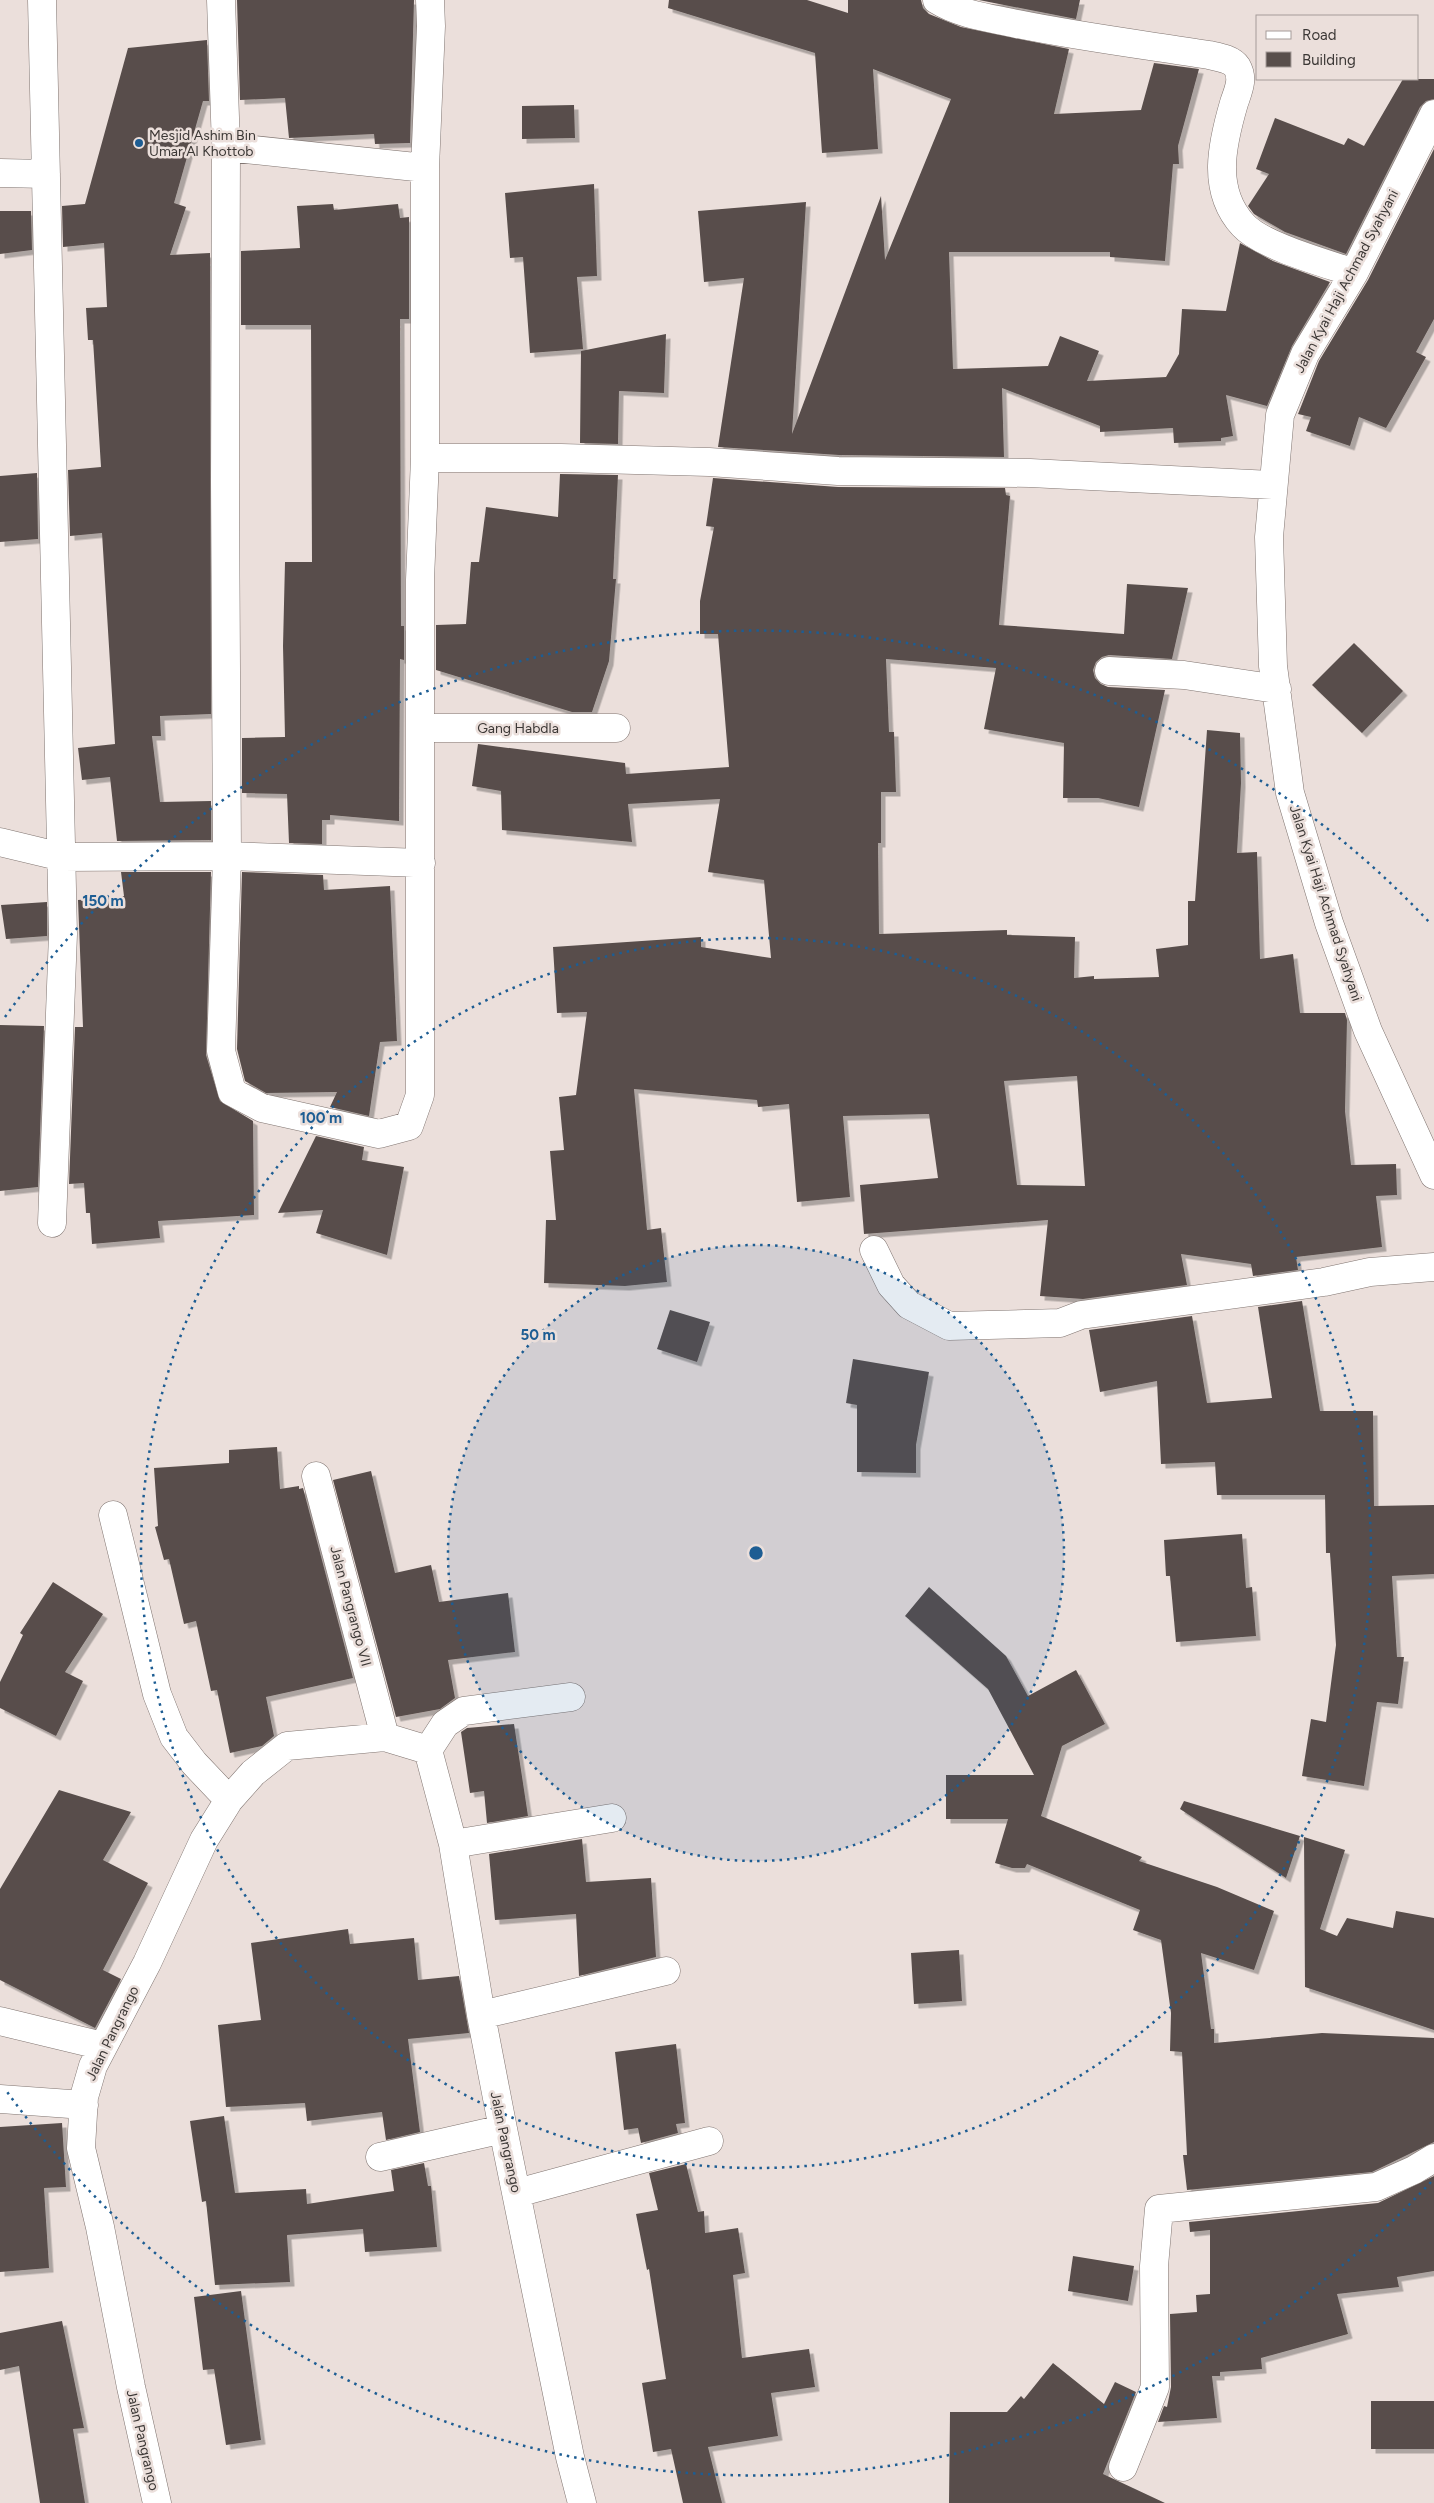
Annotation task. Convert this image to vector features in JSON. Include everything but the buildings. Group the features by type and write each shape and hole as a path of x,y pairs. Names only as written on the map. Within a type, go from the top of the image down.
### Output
{"street":[{"path":"42,0 62,856 62,934 52,1223"},
{"path":"221,0 226,147 224,482 227,856 221,1051 232,1092 262,1108 379,1134 409,1126 420,1095 420,580 426,458 425,168 431,26 430,0"},
{"path":"938,0 950,8 981,16 1039,28 1210,55 1236,64 1240,74 1240,87 1224,139 1222,168 1223,191 1231,210 1244,226 1265,240 1354,273"},
{"name":"Jalan Kyai Haji Achmad Syahyani","path":"1434,114 1354,273 1305,354 1280,415 1269,537 1273,666 1290,793 1329,923 1368,1031 1434,1175"},
{"path":"226,147 425,168"},
{"path":"0,173 46,174"},
{"path":"426,458 561,458 709,462 838,471 1030,473 1273,485"},
{"path":"1109,671 1184,675 1277,689"},
{"name":"Gang Habdla","path":"420,728 616,728"},
{"path":"0,842 62,856 227,856 421,863"},
{"path":"874,1250 891,1285 909,1305 949,1326 1060,1323 1080,1315 1324,1282 1370,1272 1434,1267"},
{"name":"Jalan Pangrango VII","path":"316,1476 385,1737"},
{"path":"113,1516 157,1694 174,1737 229,1800"},
{"path":"428,1750 445,1724 464,1711 571,1697"},
{"name":"Jalan Pangrango","path":"157,2503 131,2387 100,2227 81,2148 84,2097 93,2066 147,1963 204,1840 229,1800 253,1773 287,1746 385,1737 428,1750 453,1844 481,2016 503,2129 570,2457 582,2503"},
{"path":"453,1844 612,1818"},
{"path":"481,2016 666,1971"},
{"path":"0,2021 103,2046"},
{"path":"0,2098 84,2105"},
{"path":"380,2157 503,2129"},
{"path":"517,2193 709,2141"},
{"path":"1123,2467 1155,2387 1154,2266 1159,2209 1376,2186 1414,2170 1434,2158"}],"place":[{"name":"Mesjid Ashim Bin Umar Al Khottob","path":"139,143"}]}
